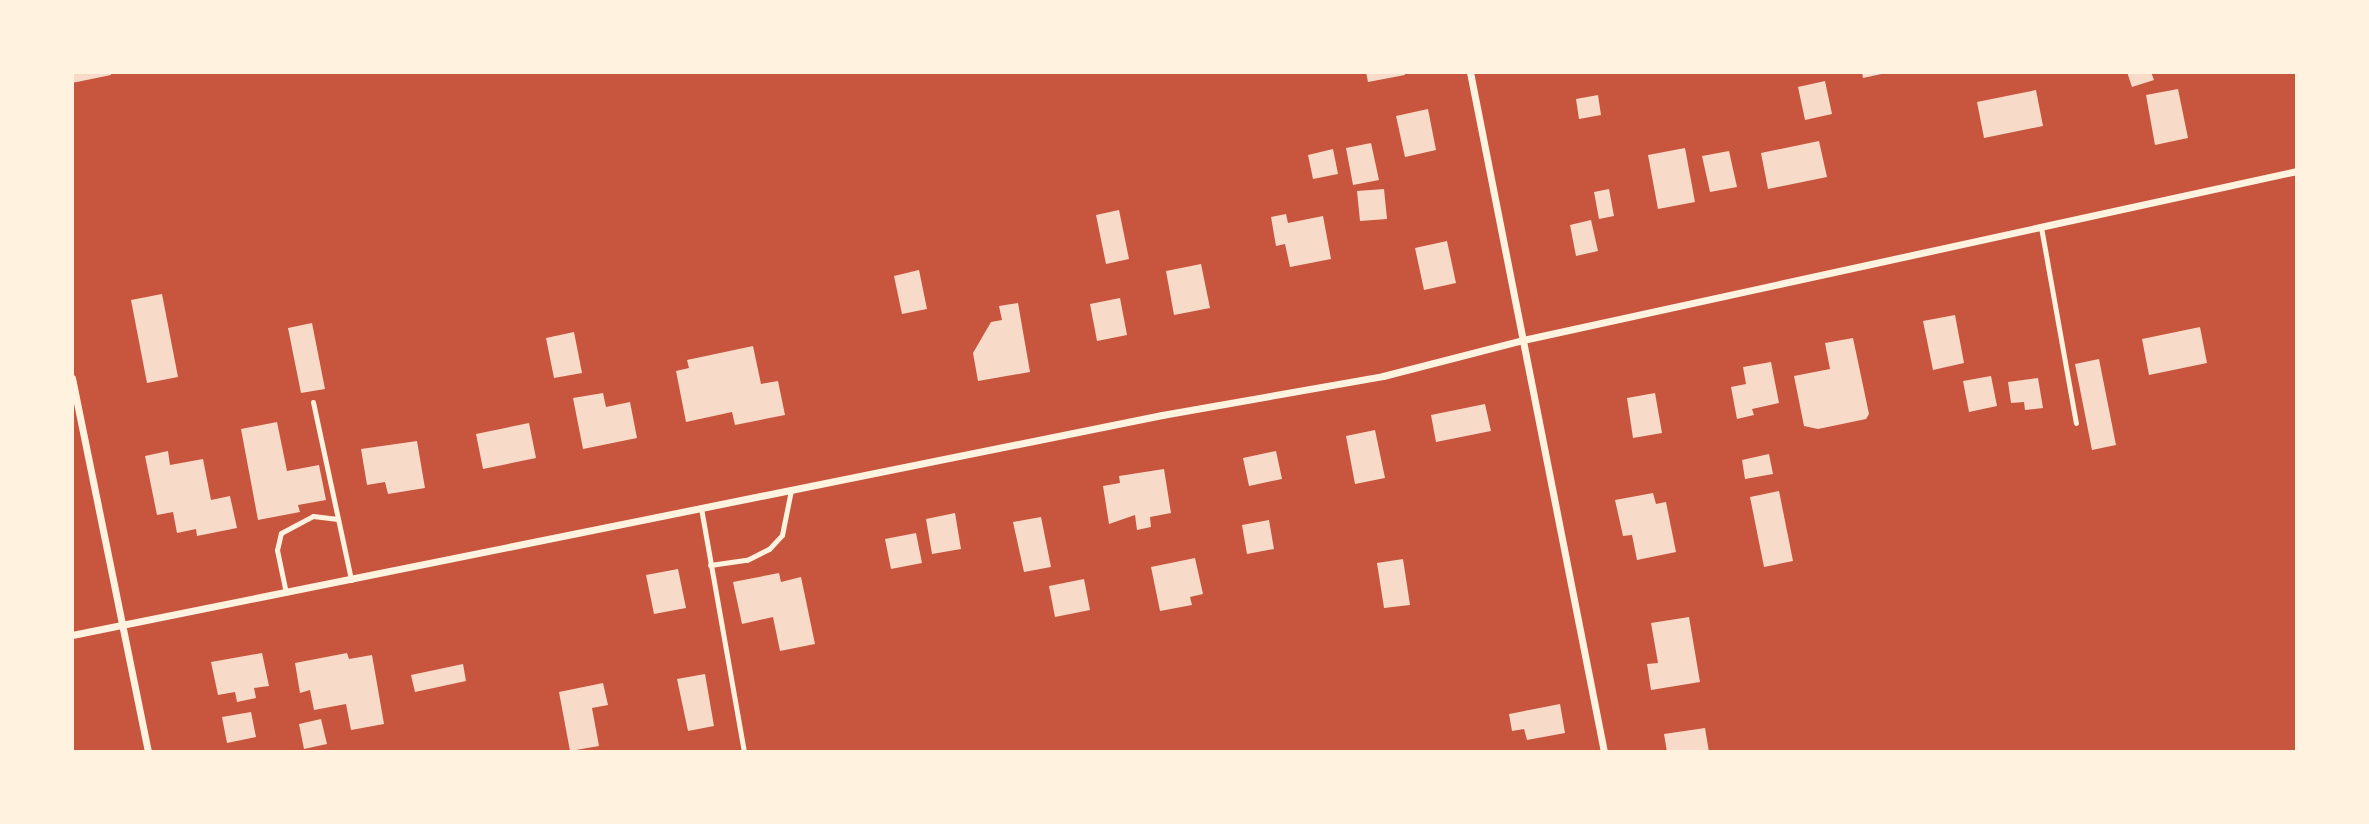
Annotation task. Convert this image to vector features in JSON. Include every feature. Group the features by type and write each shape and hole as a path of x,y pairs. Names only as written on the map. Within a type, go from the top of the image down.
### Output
{"street":[{"path":"1470,72 1604,752"},
{"path":"72,635 1162,415 1383,376 1522,340 2297,171"},
{"path":"72,378 148,752"}],"lane":[{"path":"2041,227 2077,423"},
{"path":"313,401 351,580"},
{"path":"710,565 747,560 769,549 782,535 791,490"},
{"path":"701,508 744,752"},
{"path":"286,593 277,550 281,533 313,516 338,519"}],"building":[{"path":"72,72 111,72 111,75 72,83"},
{"path":"1366,72 1404,72 1405,75 1368,82"},
{"path":"1862,72 1886,72 1886,73 1863,78"},
{"path":"2127,72 2151,72 2154,80 2132,87"},
{"path":"1825,81 1832,114 1805,120 1798,87"},
{"path":"2178,89 2188,138 2155,145 2146,95"},
{"path":"2036,90 2043,126 1984,138 1977,102"},
{"path":"1598,95 1601,115 1579,119 1576,99"},
{"path":"1428,109 1436,150 1405,157 1396,116"},
{"path":"1819,141 1827,177 1768,189 1761,153"},
{"path":"1371,143 1379,180 1353,185 1346,148"},
{"path":"1685,148 1695,202 1658,209 1648,155"},
{"path":"1333,149 1338,174 1313,179 1308,155"},
{"path":"1729,151 1737,187 1710,192 1702,156"},
{"path":"1384,189 1387,219 1360,221 1357,191"},
{"path":"1609,189 1614,216 1599,219 1594,192"},
{"path":"1119,210 1129,259 1106,264 1096,215"},
{"path":"1286,214 1288,223 1323,216 1331,259 1290,267 1285,244 1276,246 1271,217"},
{"path":"1591,220 1598,251 1576,256 1570,225"},
{"path":"1447,241 1456,283 1424,290 1415,248"},
{"path":"1201,264 1210,308 1174,315 1166,271"},
{"path":"919,270 927,309 902,314 894,276"},
{"path":"162,294 178,377 147,383 131,300"},
{"path":"1120,298 1127,335 1097,341 1090,304"},
{"path":"1018,303 1030,372 978,381 973,353 991,322 1002,320 999,306"},
{"path":"1955,315 1964,363 1933,370 1923,321"},
{"path":"312,323 325,389 301,393 288,328"},
{"path":"2200,327 2207,363 2149,375 2142,339"},
{"path":"574,332 582,373 554,378 546,338"},
{"path":"1853,338 1869,414 1866,419 1818,429 1804,426 1794,376 1830,369 1825,343"},
{"path":"753,346 761,384 778,381 785,415 735,425 732,412 686,422 676,371 689,368 687,360"},
{"path":"2099,359 2116,445 2092,450 2075,364"},
{"path":"1771,362 1779,403 1752,409 1754,415 1737,419 1731,387 1746,384 1743,367"},
{"path":"1991,376 1997,406 1969,412 1963,381"},
{"path":"2038,378 2043,408 2025,410 2024,402 2011,403 2008,382"},
{"path":"603,393 606,407 630,402 637,438 583,449 573,398"},
{"path":"1655,393 1662,433 1633,438 1627,398"},
{"path":"1485,404 1491,431 1436,442 1431,415"},
{"path":"277,422 287,471 319,465 326,500 298,505 300,512 258,520 241,429"},
{"path":"529,423 536,458 483,469 476,434"},
{"path":"1375,430 1385,478 1355,484 1346,436"},
{"path":"417,441 425,488 388,494 385,482 367,485 361,449"},
{"path":"168,451 170,465 203,459 211,500 230,496 237,528 197,536 196,529 177,533 173,512 157,515 145,456"},
{"path":"1276,451 1282,479 1249,486 1243,458"},
{"path":"1769,454 1773,474 1745,479 1742,460"},
{"path":"1164,469 1171,513 1150,517 1151,527 1137,530 1135,515 1109,524 1103,486 1120,483 1119,476"},
{"path":"1779,491 1793,561 1764,567 1750,497"},
{"path":"1653,493 1656,504 1666,502 1676,552 1637,560 1632,535 1623,536 1615,500"},
{"path":"955,513 961,549 932,554 926,519"},
{"path":"1041,517 1051,567 1024,572 1013,522"},
{"path":"1269,520 1274,549 1247,554 1242,525"},
{"path":"916,533 922,563 891,569 885,539"},
{"path":"1195,558 1203,594 1190,597 1192,605 1160,611 1151,567"},
{"path":"1403,559 1410,605 1384,608 1377,563"},
{"path":"678,569 686,608 654,614 646,575"},
{"path":"779,573 781,582 801,577 815,644 780,651 773,617 742,624 733,582"},
{"path":"1084,579 1090,610 1055,617 1049,586"},
{"path":"1689,617 1700,682 1651,690 1647,664 1658,663 1651,623"},
{"path":"262,653 269,686 254,688 256,698 237,702 235,692 218,695 211,662"},
{"path":"347,653 349,659 372,655 384,724 351,730 346,704 314,710 310,690 300,693 295,663"},
{"path":"463,664 466,681 415,692 411,675"},
{"path":"705,674 714,726 688,731 677,679"},
{"path":"603,683 608,705 592,708 599,746 570,751 559,692"},
{"path":"1560,704 1565,733 1527,740 1524,729 1512,731 1509,714"},
{"path":"251,712 256,737 227,743 222,717"},
{"path":"321,719 327,744 304,749 299,724"},
{"path":"1705,728 1709,752 1667,752 1664,734"}]}
